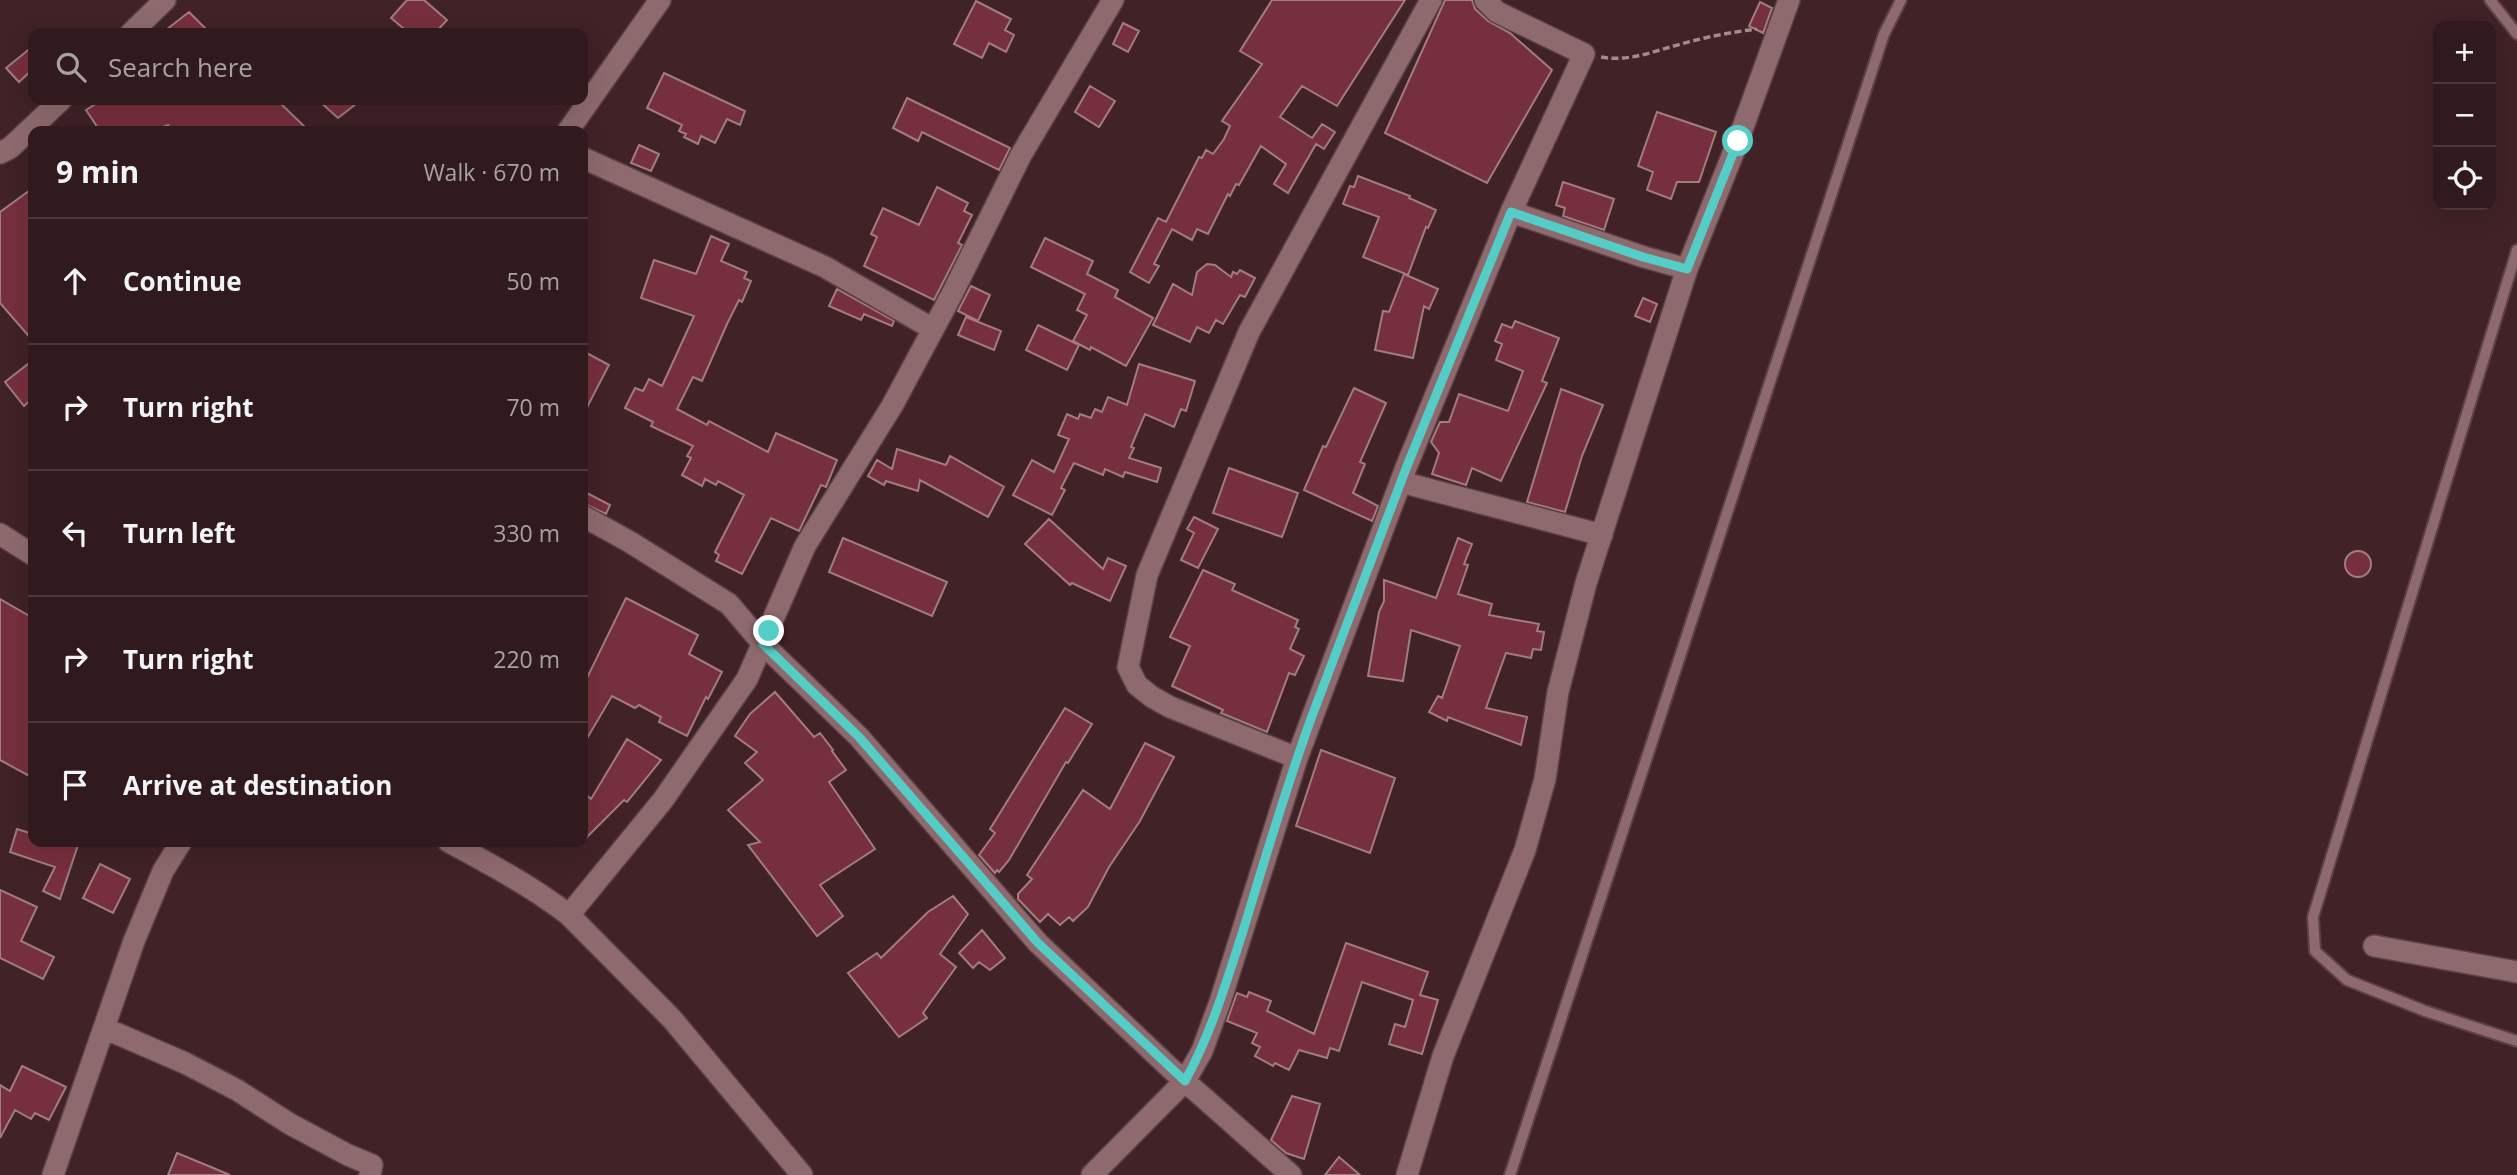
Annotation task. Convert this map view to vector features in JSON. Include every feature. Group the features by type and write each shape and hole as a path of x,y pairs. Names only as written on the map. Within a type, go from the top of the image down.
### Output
{"street":[{"path":"136,28 165,0"},
{"path":"588,103 660,0"},
{"path":"569,915 670,789 747,679 806,546 870,445 933,329 1021,155 1113,0"},
{"path":"1297,758 1170,707 1137,685 1128,667 1147,575 1249,332 1431,0"},
{"path":"1092,1175 1185,1081 1202,1051 1297,758 1401,482 1511,212 1584,54 1497,12 1485,0"},
{"path":"1407,1175 1443,1056 1525,850 1545,779 1561,679 1586,583 1687,269 1790,0"},
{"path":"33,126 56,105"},
{"path":"572,126 586,105"},
{"path":"0,153 10,148 28,131"},
{"path":"588,160 825,267 933,329"},
{"path":"1511,212 1643,257 1687,269"},
{"path":"1401,482 1602,535"},
{"path":"588,519 729,604 763,644 859,737 1038,943 1185,1081 1291,1175"},
{"path":"0,534 28,552"},
{"path":"53,1175 134,941 163,871 178,847"},
{"path":"458,847 509,874 569,915 672,1019 802,1175"},
{"path":"2374,946 2517,972"},
{"path":"104,1028 193,1067 237,1090 271,1113 376,1172"}],"lane":[{"path":"1510,1175 1884,34 1901,0"},
{"path":"2490,0 2517,34"},
{"path":"2517,250 2313,917 2315,951 2347,980 2425,1011 2517,1041"}],"path":[{"path":"1584,54 1616,60 1643,56 1724,34 1780,26"}],"building":[{"path":"407,0 424,0 447,20 440,28 403,28 391,18"},
{"path":"1272,0 1405,0 1337,106 1302,86 1280,117 1312,138 1322,124 1335,132 1324,149 1316,144 1288,193 1274,184 1286,164 1261,146 1239,185 1236,184 1230,196 1228,194 1208,234 1197,229 1192,240 1172,229 1154,264 1159,266 1149,283 1130,272 1158,218 1166,222 1199,157 1202,158 1206,150 1213,154 1224,139 1230,126 1222,121 1262,64 1240,51"},
{"path":"1445,0 1472,0 1475,9 1488,21 1510,33 1552,70 1487,183 1385,133"},
{"path":"976,1 1011,19 1005,30 1014,35 1006,52 989,43 982,58 954,44"},
{"path":"1760,2 1772,8 1763,33 1749,26"},
{"path":"189,12 205,28 168,28"},
{"path":"1123,23 1139,31 1128,52 1113,44"},
{"path":"28,50 28,74 19,82 6,68"},
{"path":"664,73 745,111 740,125 727,119 715,143 701,136 698,144 684,137 686,134 679,131 682,125 647,108"},
{"path":"1090,86 1115,101 1099,127 1075,112"},
{"path":"907,98 1010,148 999,170 922,132 918,141 893,128"},
{"path":"94,105 282,105 304,126 97,126 86,110"},
{"path":"324,105 355,105 338,118"},
{"path":"1657,112 1716,132 1699,182 1677,182 1671,199 1647,190 1653,172 1638,166"},
{"path":"639,145 659,154 651,171 631,163"},
{"path":"1358,176 1410,196 1409,198 1436,210 1428,228 1426,227 1408,275 1363,257 1379,217 1343,204 1350,186 1354,187"},
{"path":"1563,182 1614,199 1604,230 1563,216 1565,208 1556,205"},
{"path":"937,187 968,203 964,211 972,215 958,243 962,245 934,300 864,266 877,237 871,234 883,208 919,225"},
{"path":"28,192 28,335 0,303 0,212"},
{"path":"711,236 729,244 721,261 747,272 744,278 751,281 742,302 739,300 727,324 702,381 693,377 677,409 707,425 709,421 768,452 776,433 837,460 826,487 821,485 799,531 771,518 742,574 716,561 719,555 715,552 744,495 718,481 716,485 705,479 702,486 682,475 691,458 687,456 693,446 651,426 653,422 625,408 635,388 643,391 649,379 662,386 694,316 641,298 654,260 696,274"},
{"path":"1045,238 1093,261 1087,274 1118,290 1115,297 1153,318 1126,366 1091,347 1090,350 1073,341 1087,315 1077,310 1085,294 1031,267"},
{"path":"1207,264 1215,265 1231,277 1233,272 1237,274 1240,270 1255,278 1245,297 1240,295 1223,324 1216,320 1209,333 1197,327 1190,342 1153,325 1173,284 1192,295 1197,272"},
{"path":"1404,274 1438,289 1429,309 1424,306 1413,358 1375,350 1383,311 1389,312"},
{"path":"971,286 990,295 978,321 958,311"},
{"path":"837,289 894,321 892,326 864,314 861,320 829,306"},
{"path":"1643,298 1657,304 1650,322 1635,316"},
{"path":"966,317 1001,331 994,350 958,335"},
{"path":"1515,321 1559,338 1542,381 1547,383 1501,481 1472,468 1466,485 1432,474 1439,453 1431,442 1440,422 1449,422 1459,394 1508,411 1523,371 1496,360 1502,344 1495,341 1502,324 1512,328"},
{"path":"1038,325 1079,345 1067,370 1026,350"},
{"path":"588,354 609,365 588,405"},
{"path":"28,364 28,402 24,406 5,382"},
{"path":"1139,364 1195,381 1186,411 1181,409 1174,427 1145,414 1131,447 1134,448 1129,458 1161,468 1157,482 1125,472 1123,477 1105,469 1103,475 1074,463 1061,488 1065,490 1052,515 1013,495 1032,460 1054,472 1069,439 1058,435 1067,414 1078,419 1080,414 1091,418 1095,409 1102,412 1108,397 1127,405"},
{"path":"1354,388 1386,403 1360,462 1365,464 1353,493 1378,506 1372,521 1304,490 1323,446 1326,447"},
{"path":"1561,389 1603,405 1582,456 1565,512 1527,502"},
{"path":"897,449 946,465 950,456 1004,487 988,517 920,480 918,491 886,481 884,485 868,476 877,460 892,469"},
{"path":"1229,468 1298,493 1282,537 1213,513"},
{"path":"588,494 610,505 606,514 588,505"},
{"path":"1194,517 1218,529 1198,568 1181,560 1194,533 1187,529"},
{"path":"1049,519 1103,569 1108,558 1126,566 1110,601 1072,583 1070,585 1025,544"},
{"path":"843,538 947,582 932,616 829,572"},
{"path":"1458,538 1472,544 1464,564 1468,565 1458,594 1492,604 1489,615 1539,624 1537,631 1544,632 1541,650 1533,649 1531,658 1506,653 1486,708 1527,717 1521,745 1448,717 1447,721 1429,712 1438,696 1442,698 1460,646 1411,630 1403,681 1368,676 1379,612 1384,601 1384,580 1436,598"},
{"path":"2358,551 2367,555 2371,564 2367,573 2358,577 2349,573 2345,564 2349,555"},
{"path":"1203,570 1235,584 1232,590 1298,620 1295,627 1299,629 1290,649 1304,656 1295,675 1289,673 1267,732 1221,713 1223,710 1172,686 1190,646 1170,637"},
{"path":"626,598 698,635 689,654 722,672 687,736 659,722 661,717 639,705 635,708 612,696 588,737 588,676"},
{"path":"0,599 28,615 28,775 0,760"},
{"path":"775,692 814,737 820,733 846,770 829,782 875,849 820,885 843,916 817,936 748,845 760,842 728,810 763,780 745,763 757,752 735,736 750,714"},
{"path":"1065,708 1092,724 1068,763 1066,762 1009,860 995,873 979,855 995,833 990,829"},
{"path":"627,739 661,760 627,802 624,800 588,836 588,796 591,799"},
{"path":"1145,743 1174,757 1140,821 1109,867 1088,907 1073,921 1069,917 1060,925 1048,914 1040,922 1018,899 1018,894 1032,879 1027,875 1083,790 1110,809"},
{"path":"1321,750 1395,778 1370,853 1296,826"},
{"path":"17,829 28,832 28,847 77,847 60,899 43,891 55,867 10,852"},
{"path":"100,864 130,879 113,913 83,898"},
{"path":"0,890 37,907 21,941 54,957 43,979 0,958"},
{"path":"953,896 968,914 940,954 956,967 923,1013 927,1018 899,1037 848,973 877,953 881,958 928,912"},
{"path":"982,930 1005,958 990,970 979,962 973,968 959,953"},
{"path":"1346,943 1428,972 1420,995 1438,1000 1422,1054 1389,1044 1395,1024 1405,1027 1413,1000 1362,982 1339,1051 1330,1048 1327,1058 1299,1050 1289,1070 1275,1063 1273,1066 1255,1056 1260,1047 1252,1043 1257,1033 1227,1021 1237,993 1247,997 1249,992 1271,1001 1267,1011 1314,1034"},
{"path":"22,1066 66,1087 49,1120 35,1113 31,1119 15,1110 0,1138 0,1085 10,1091"},
{"path":"1292,1096 1320,1104 1304,1159 1286,1153 1271,1140"},
{"path":"177,1153 230,1175 168,1175"},
{"path":"1339,1157 1360,1175 1325,1175"}],"route":[{"path":"769,631 763,644 859,737 1038,943 1185,1081 1202,1051 1220,1002 1312,716 1407,466 1511,212 1643,257 1687,269 1738,141"}]}
